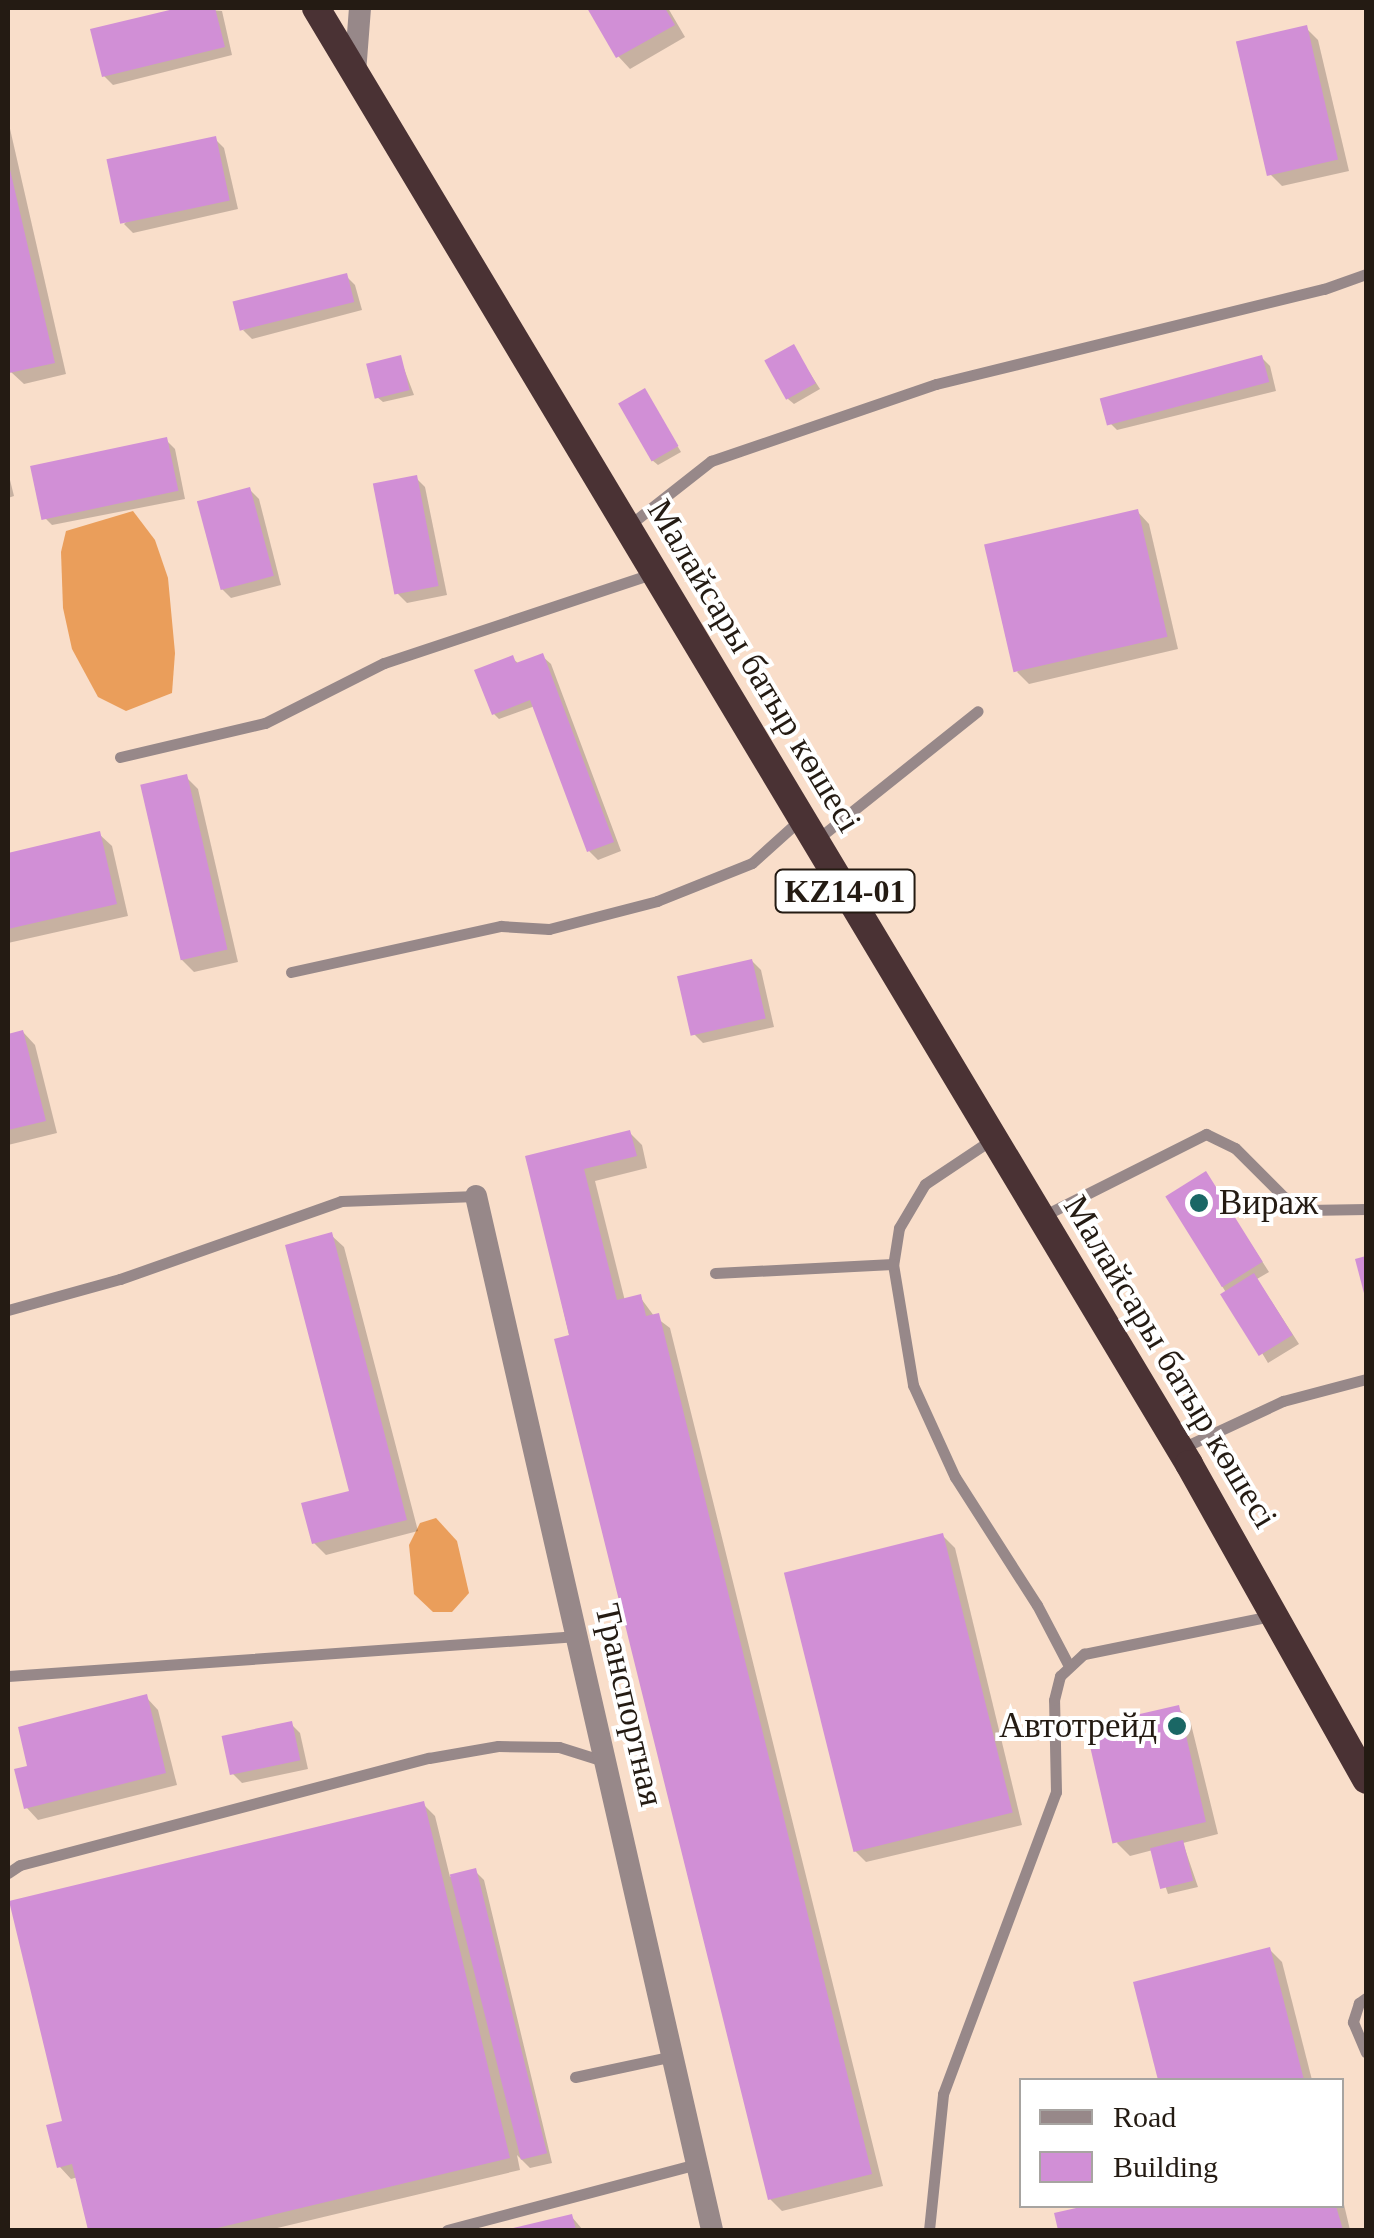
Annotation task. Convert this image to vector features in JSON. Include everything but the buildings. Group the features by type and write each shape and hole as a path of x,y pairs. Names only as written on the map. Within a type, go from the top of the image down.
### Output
{"highway":[{"name":"Малайсары батыр көшесі","path":"316,8 1180,1449 1366,1780"}],"street":[{"path":"355,73 360,8"},
{"name":"Транспортная","path":"476,1196 712,2230"}],"lane":[{"path":"627,527 711,462 936,384 1324,288 1366,274"},
{"path":"120,757 265,723 384,663 654,573"},
{"path":"291,972 501,926 550,929 658,901 752,863 808,830 978,711"},
{"path":"1041,1218 1206,1134 1235,1148 1284,1197 1306,1210 1366,1209"},
{"path":"994,1138 925,1184 899,1228 893,1264 913,1385 956,1477 1068,1664"},
{"path":"8,1310 120,1279 341,1201 476,1196"},
{"path":"715,1273 893,1264"},
{"path":"1180,1449 1283,1401 1366,1380"},
{"path":"928,2230 944,2094 1056,1792 1054,1700 1068,1664 1084,1654 1274,1615"},
{"path":"8,1676 578,1636"},
{"path":"8,1872 20,1865 429,1758 498,1746 558,1746 607,1762"},
{"path":"1366,1998 1359,2002 1353,2022 1366,2052"},
{"path":"575,2077 674,2056"},
{"path":"446,2230 696,2164"}],"shaded area":[{"path":"133,511 155,540 168,578 175,653 172,693 126,711 98,697 72,649 63,608 61,552 66,531"},
{"path":"436,1518 457,1541 469,1593 452,1612 433,1612 414,1594 409,1545 420,1523"}],"place":[{"name":"Вираж","path":"1199,1203"},
{"name":"Автотрейд","path":"1177,1726"}]}
